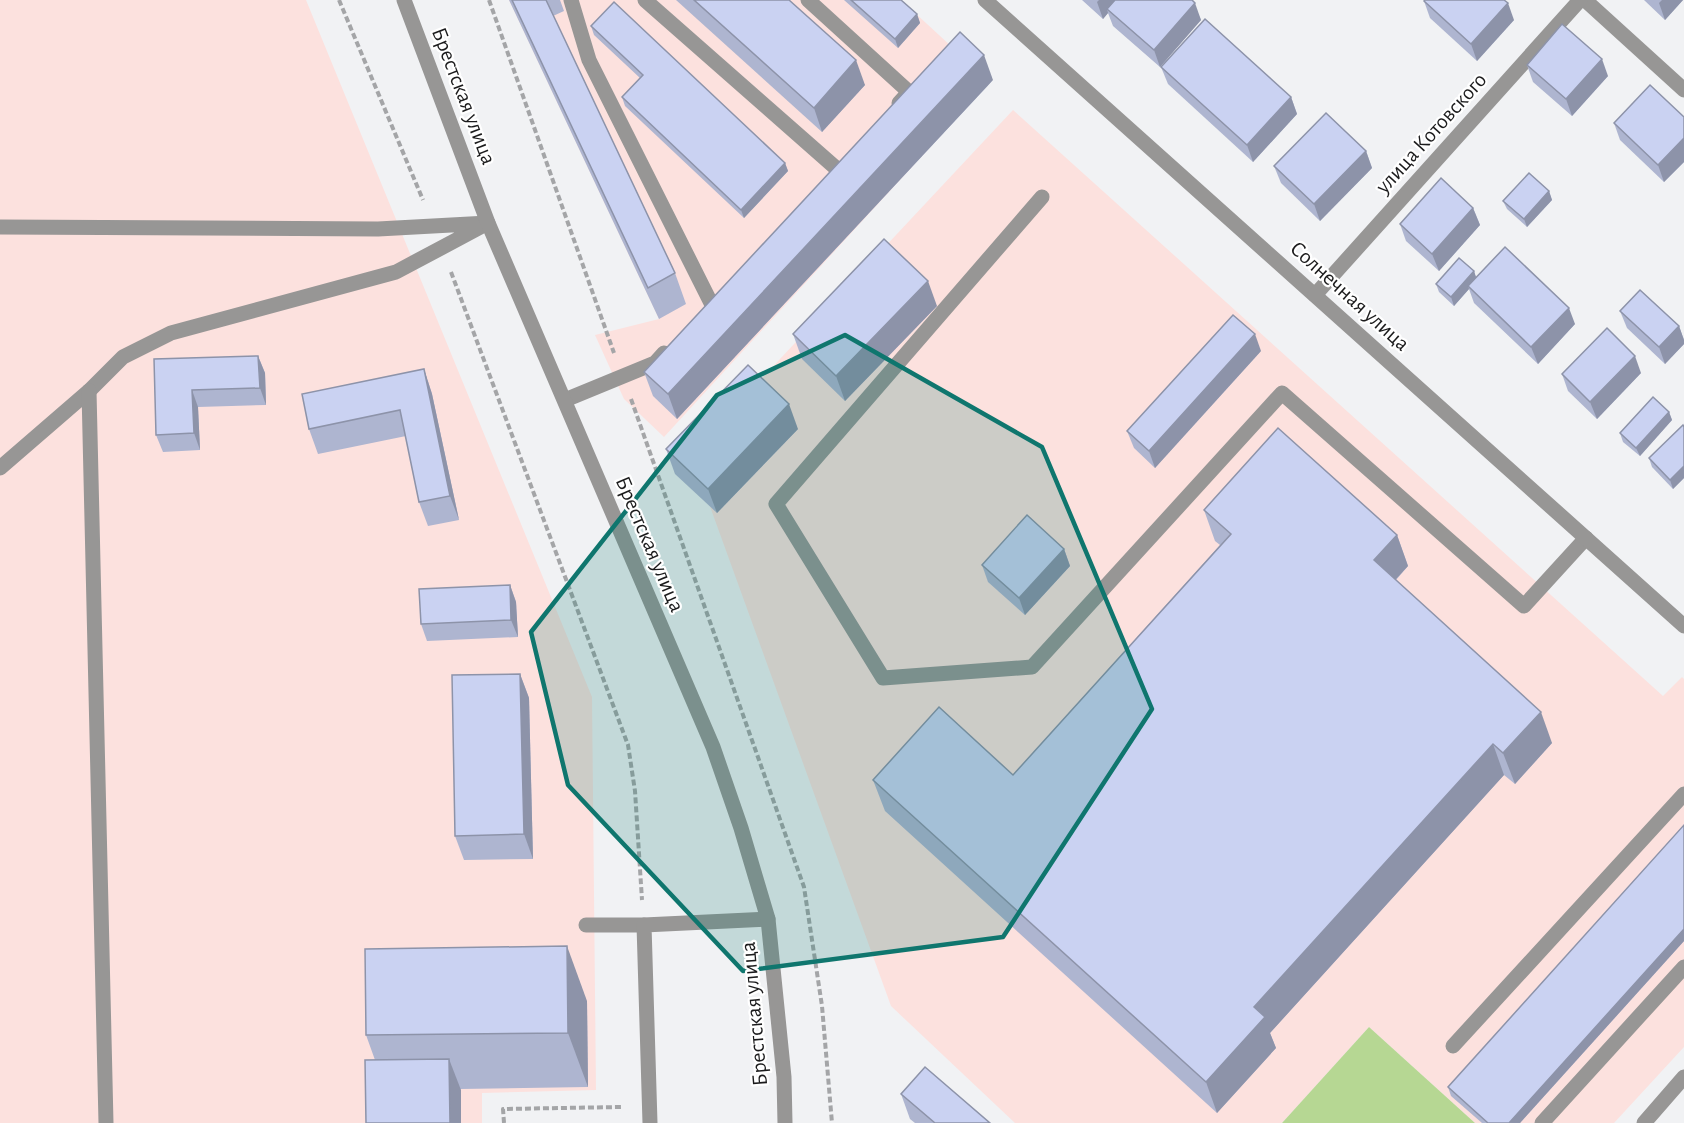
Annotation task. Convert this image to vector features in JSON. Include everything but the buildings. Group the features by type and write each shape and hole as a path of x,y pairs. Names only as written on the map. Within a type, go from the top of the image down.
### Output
{"street":[{"name":"Брестская улица","path":"404,0 488,222 713,747 741,828 768,919 784,1077 785,1123"},
{"path":"571,0 589,60 711,303"},
{"path":"645,0 837,169"},
{"path":"808,0 909,92 885,117"},
{"name":"Солнечная улица","path":"985,0 1684,626"},
{"name":"улица Котовского","path":"1315,295 1580,0"},
{"path":"1585,0 1684,90"},
{"path":"1042,197 777,504 883,678 1032,667 1282,393 1524,606 1586,538"},
{"path":"0,227 378,229 488,222"},
{"path":"1,467 89,391 123,357 171,333 396,272 488,222"},
{"path":"565,400 655,363 671,346"},
{"path":"89,391 106,1123"},
{"path":"1454,1046 1684,794"},
{"path":"586,925 644,925 768,919"},
{"path":"644,925 650,1123"},
{"path":"1542,1123 1684,967"},
{"path":"1644,1123 1684,1077"}],"path":[{"path":"339,0 434,226"},
{"path":"489,0 804,888 822,1006 832,1123"},
{"path":"442,247 628,745 635,790 644,925"},
{"path":"504,1123 503,1109 621,1107 621,1115"}],"highlighted area":[{"path":"845,335 1042,447 1152,709 1003,937 743,971 568,785 531,632 717,395"}],"shaded area":[{"path":"0,0 306,0 592,697 596,1090 482,1093 482,1123 0,1123"},
{"path":"509,0 901,0 990,82 664,437 624,399 595,335 659,319"},
{"path":"1013,110 1663,696 1682,677 1684,679 1684,1047 1614,1123 1475,1123 1369,1027 1282,1123 1015,1123 891,1006 691,454"}],"green space":[{"path":"1369,1027 1475,1123 1282,1123"}]}
